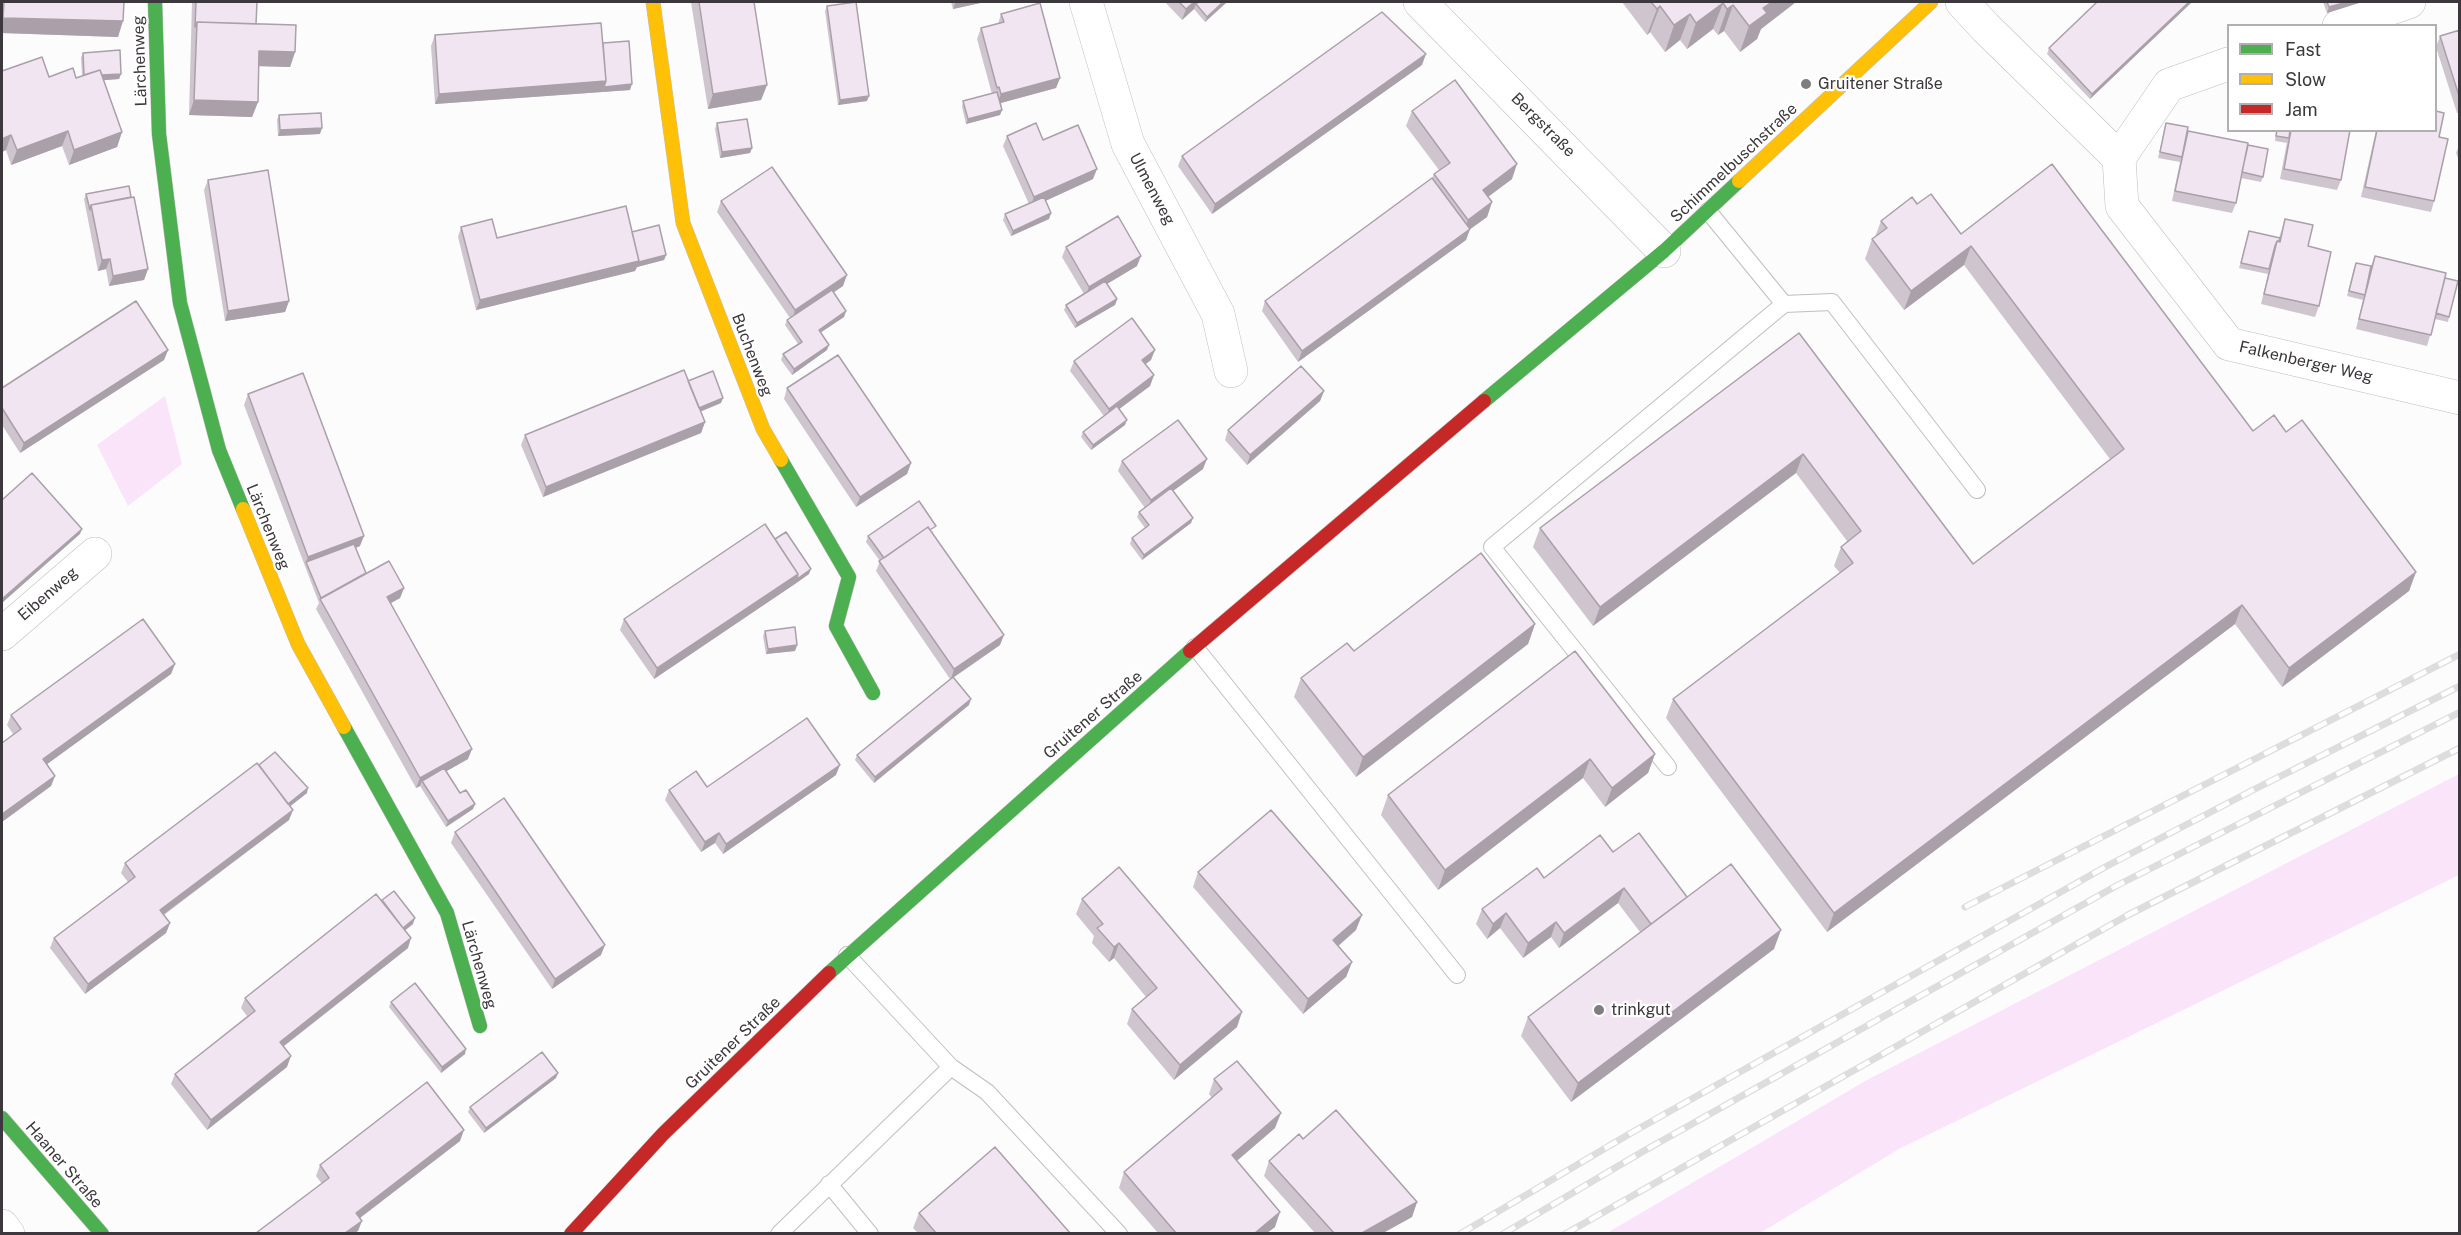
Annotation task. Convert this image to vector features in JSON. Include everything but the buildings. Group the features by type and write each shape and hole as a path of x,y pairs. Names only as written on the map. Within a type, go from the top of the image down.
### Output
{"main road":[{"name":"Lärchenweg","path":"155,2 159,134 180,303 219,450 298,644 447,913 480,1026"},
{"name":"Buchenweg","path":"653,2 683,223 763,429 849,577 837,626 873,693"},
{"name":"Schimmelbuschstraße","path":"1664,251 1931,2"},
{"name":"Gruitener Straße","path":"571,1233 663,1134 847,954 1195,647 1431,444 1664,251"},
{"name":"Haaner Straße","path":"2,1118 102,1233"}],"street":[{"name":"Ulmenweg","path":"1086,2 1128,144 1218,314 1231,371"},
{"name":"Bergstraße","path":"1420,2 1664,251"},
{"path":"1962,2 2119,158 2169,85 2227,65"},
{"path":"2345,24 2409,2"},
{"name":"Falkenberger Weg","path":"2119,158 2121,206 2229,344 2460,398"},
{"name":"Eibenweg","path":"2,634 95,554"},
{"path":"2,1226 8,1233"}],"lane":[{"path":"1708,211 1784,304"},
{"path":"1668,767 1492,547 1784,304 1832,302 1977,490"},
{"path":"1195,647 1457,975"},
{"path":"847,954 951,1068 987,1092 1119,1233"},
{"path":"779,1233 951,1068"},
{"path":"829,1184 870,1233"}],"shaded area":[{"path":"165,396 182,464 128,506 97,445"},
{"path":"2459,774 2459,875 1899,1149 1760,1233 1607,1233 1867,1080"}],"railway":[{"path":"1965,907 2460,654"},
{"path":"1460,1234 1631,1133 2107,866 2460,686"},
{"path":"1503,1234 1642,1152 2116,886 2460,712"},
{"path":"1565,1234 2128,915 2460,748"}],"traffic: fast":[{"path":"155,2 159,134 180,303 219,450 243,509"},
{"path":"1484,401 1664,251 1739,181"},
{"path":"781,460 849,577 836,626 873,693"},
{"path":"829,973 1190,651"},
{"path":"344,727 447,913 480,1026"},
{"path":"2,1118 102,1234"}],"traffic: slow":[{"path":"653,2 683,223 763,429 781,460"},
{"path":"1739,181 1931,2"},
{"path":"243,509 298,644 344,727"}],"traffic: jam":[{"path":"1190,651 1484,401"},
{"path":"571,1234 663,1134 829,973"}],"place":[{"name":"Gruitener Straße","path":"1806,84"},
{"name":"trinkgut","path":"1599,1010"}]}
